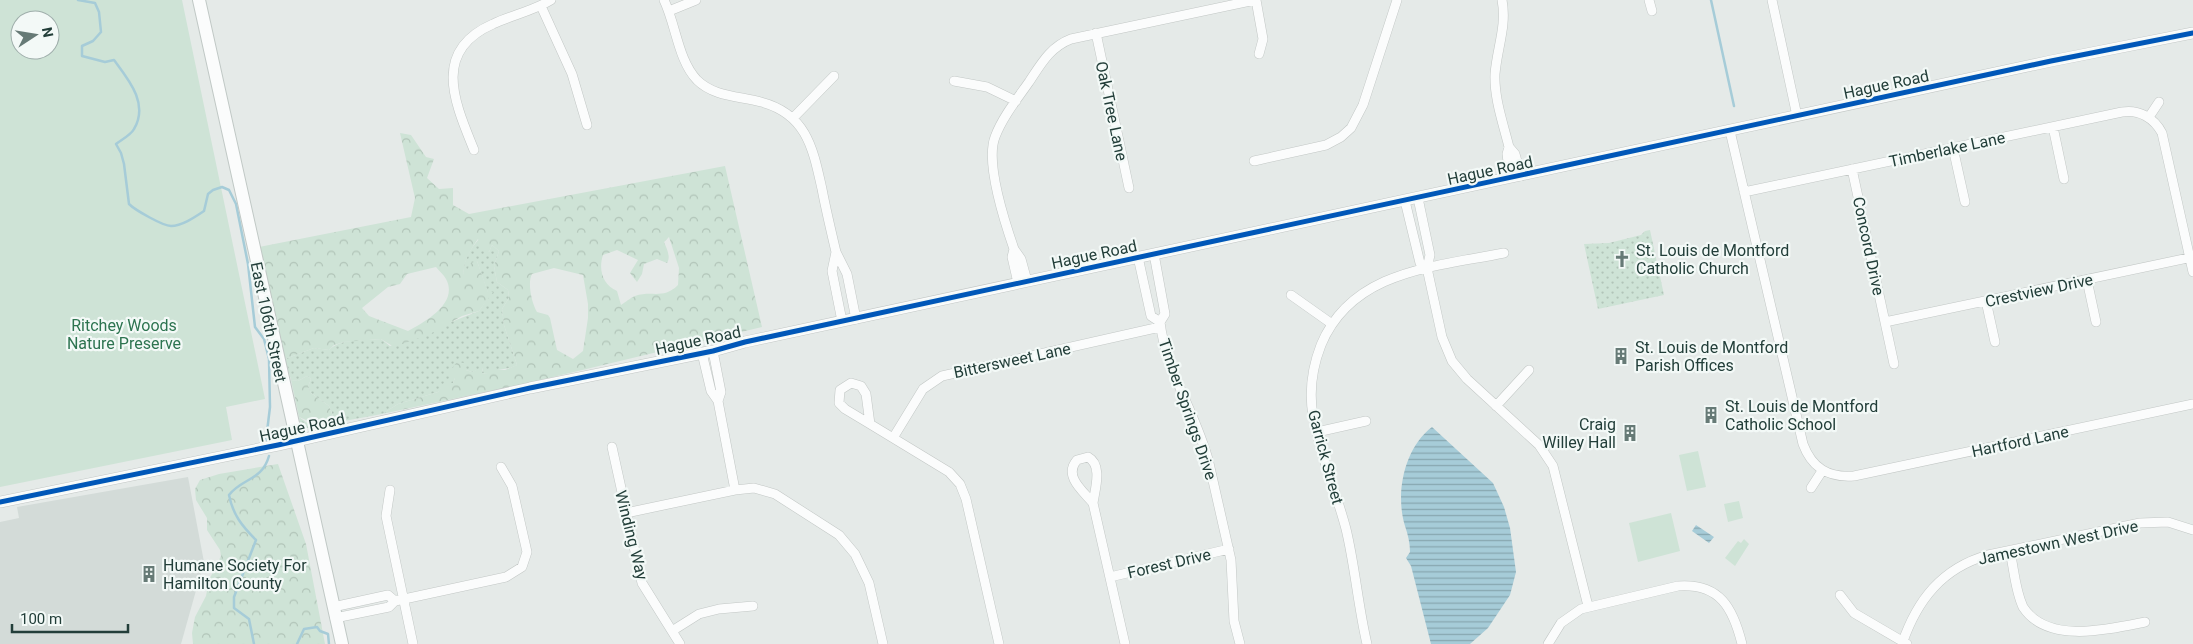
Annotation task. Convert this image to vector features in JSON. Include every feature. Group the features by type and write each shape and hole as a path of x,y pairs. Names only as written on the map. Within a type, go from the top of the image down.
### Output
{"main road":[{"name":"East 106th Street","path":"199,0 342,644"}],"street":[{"path":"474,150 456,106 453,88 454,68 460,53 468,41 480,31 551,0"},
{"path":"664,0 687,64 694,76 703,85 715,91 768,104 794,118 808,138 815,156 836,252 847,274 856,318"},
{"path":"669,11 696,0"},
{"path":"1022,282 1021,259 1014,249 1005,224 991,151 997,132 1052,50 1071,39 1256,0 1263,39 1258,54"},
{"path":"1254,162 1326,145 1341,137 1351,128 1363,105 1397,0"},
{"path":"1502,0 1504,27 1496,68 1496,86 1509,147 1515,154 1515,176"},
{"path":"1649,0 1652,11"},
{"path":"1772,0 1797,116"},
{"path":"541,6 568,63 587,125"},
{"name":"Hague Road","path":"0,502 296,442 530,388 713,351 1022,282 2193,32"},
{"name":"Oak Tree Lane","path":"1096,33 1129,188"},
{"path":"794,118 834,76"},
{"path":"954,81 987,87 1016,101"},
{"path":"2159,102 2149,117 2160,129 2164,139 2193,272"},
{"name":"Timberlake Lane","path":"1744,192 2126,111 2140,113 2149,117"},
{"path":"2053,127 2064,179"},
{"path":"1730,131 1803,444 1809,458 1822,471 1811,488"},
{"path":"1954,148 1965,202"},
{"name":"Concord Drive","path":"1852,169 1894,364"},
{"path":"1418,198 1430,255 1427,268 1442,336 1449,356 1462,375 1539,445 1553,466 1588,606"},
{"path":"1405,201 1420,263 1427,268"},
{"path":"836,252 832,271 842,322"},
{"name":"Garrick Street","path":"1367,644 1346,530 1317,432 1312,404 1312,380 1316,359 1332,324 1352,302 1375,286 1394,277 1427,268 1504,253"},
{"name":"Timber Springs Drive","path":"1154,254 1165,314 1160,324"},
{"name":"Timber Springs Drive","path":"1138,257 1152,316 1160,324 1170,362 1205,448 1229,549 1232,570 1234,621 1240,644"},
{"name":"Crestview Drive","path":"1885,322 2191,257"},
{"path":"2088,280 2096,322"},
{"path":"1291,295 1332,324"},
{"path":"1986,301 1995,342"},
{"name":"Bittersweet Lane","path":"893,438 923,389 942,376 1160,324"},
{"path":"713,351 721,392 718,401"},
{"path":"702,353 710,391 718,401 734,490"},
{"path":"1496,406 1529,370"},
{"path":"870,424 864,389 858,384 846,385 839,394 841,406 870,424 948,472 963,490 999,644"},
{"name":"Hartford Lane","path":"1822,471 1832,476 1846,477 2193,404"},
{"path":"1317,432 1366,421"},
{"name":"Winding Way","path":"612,447 642,583 680,644"},
{"name":"Forest Drive","path":"1093,503 1076,483 1072,473 1074,463 1085,457 1093,460 1096,466 1093,503 1125,644"},
{"path":"334,613 389,607 399,600 506,577 522,568 526,556 526,544 512,486 501,467"},
{"path":"626,513 734,490 754,488 775,494 839,535 855,554 866,573 883,644"},
{"path":"390,490 386,516 399,600 414,644"},
{"name":"Jamestown West Drive","path":"1904,643 1918,605 1946,575 1970,561 2140,523 2168,522 2193,530"},
{"name":"Forest Drive","path":"1110,577 1229,549"},
{"path":"2010,551 2023,606 2033,620 2044,629 2063,636 2075,636 2145,622"},
{"path":"1548,644 1565,619 1576,611 1588,606 1678,586 1698,586 1710,590 1728,607 1735,618 1742,644"},
{"path":"1840,595 1854,613 1904,643"},
{"path":"672,631 699,614 719,609 753,606"}],"shaded area":[{"path":"188,477 204,562 181,644 0,644 0,522 19,518 17,507"}],"green space":[{"name":"Ritchey Woods Nature Preserve","path":"0,0 182,0 265,399 226,407 232,440 0,487"},
{"path":"400,133 411,135 426,157 434,159 427,178 439,189 453,188 453,205 469,214 725,166 762,327 528,383 382,414 398,404 438,392 444,383 453,383 455,378 449,375 457,362 464,363 466,370 472,372 483,367 482,373 486,374 489,370 505,370 517,365 504,325 502,309 509,298 508,290 497,282 494,266 499,251 492,245 489,252 482,247 478,239 466,261 464,275 471,263 477,261 488,292 493,292 479,311 462,316 430,334 394,347 381,339 344,342 334,345 329,350 314,348 285,359 259,247 411,217 415,198","holes":["669,237 679,268 678,285 673,290 667,292 635,296 621,305 617,291 608,285 603,276 601,266 603,255 617,250 638,260 630,273 637,282 642,274 644,264 657,259 667,263 669,256 664,242","436,267 445,278 449,288 448,296 438,311 408,331 369,316 362,308 388,287 400,284 407,274","554,268 583,275 588,304 588,318 583,351 573,359 557,350 550,318 548,315 537,312 535,308 530,288 532,274"]},
{"path":"1650,230 1664,295 1598,309 1584,244 1609,243 1641,235 1645,231"},
{"path":"479,239 489,252 492,245 499,251 494,266 497,282 508,290 509,298 502,309 504,325 517,365 486,374 482,373 483,368 472,372 466,370 455,378 453,383 443,386 438,392 398,404 382,414 321,425 335,420 329,406 311,393 308,387 311,379 307,376 298,381 291,380 285,359 314,348 329,350 334,346 353,341 381,339 390,346 479,311 492,292 488,293 477,261 464,276 465,261"},
{"path":"307,376 311,379 308,387 311,393 329,406 335,421 314,428 306,420 299,417 291,380 298,381"},
{"path":"299,417 312,427 306,428 300,423"},
{"path":"1698,451 1706,487 1687,491 1679,455"},
{"path":"278,464 306,544 325,644 193,644 192,633 195,617 206,596 209,580 221,556 220,550 207,530 207,518 196,500 195,489 200,480 219,474"},
{"path":"1739,501 1743,518 1728,522 1724,504"},
{"path":"1671,513 1680,551 1638,562 1629,523"},
{"path":"1744,539 1749,544 1735,566 1725,558 1738,541 1741,543"}],"water":[{"path":"1432,427 1493,483 1504,507 1510,528 1516,572 1510,595 1488,628 1470,644 1431,644 1411,566 1406,558 1410,552 1401,500 1404,472 1415,447 1422,436"},
{"path":"1696,525 1714,537 1709,543 1692,531"}],"waterway":[{"path":"78,0 95,3 99,12 101,32 93,41 82,46 82,56 105,62 114,60 131,84 138,101 138,120 133,131 116,144 124,164 129,204 149,217 171,226 184,223 204,211 208,194 213,190 222,187 229,190 236,204 248,264 255,327 264,339 269,359 270,407 266,440"},
{"path":"1711,0 1734,106"},
{"path":"254,644 249,619 234,608 234,597 256,540 239,520 229,495 234,489 257,475 266,464 269,456"},
{"path":"297,644 304,629 317,627 320,631 328,634 329,644"}],"cycle path":[{"path":"0,502 278,445 530,388 713,351 745,342 2051,61 2193,33"}],"place":[{"name":"St. Louis de Montford Catholic Church","path":"1622,259"},
{"name":"St. Louis de Montford Parish Offices","path":"1621,356"},
{"name":"St. Louis de Montford Catholic School","path":"1711,415"},
{"name":"Craig Willey Hall","path":"1630,433"},
{"name":"Humane Society For Hamilton County","path":"149,574"}]}
